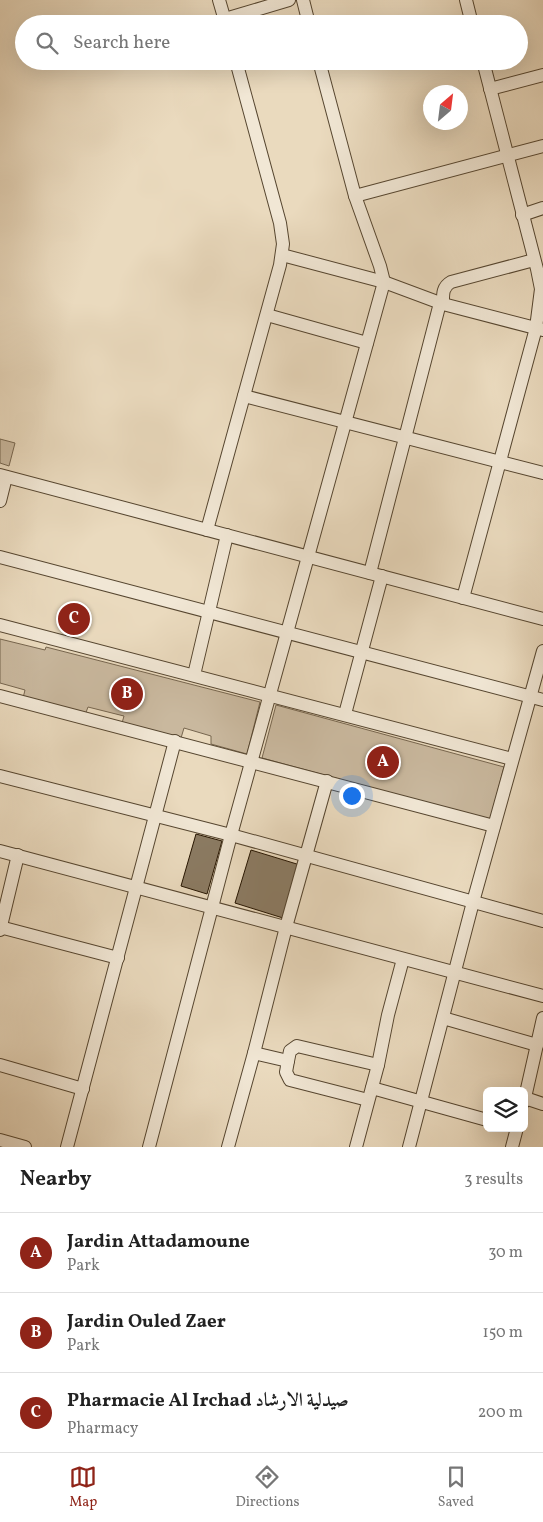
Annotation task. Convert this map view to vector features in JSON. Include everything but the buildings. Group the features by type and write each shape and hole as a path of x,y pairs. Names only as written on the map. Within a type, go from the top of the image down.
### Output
{"street":[{"path":"219,0 223,15"},
{"path":"245,15 289,0"},
{"path":"303,0 307,15"},
{"path":"466,0 470,15"},
{"path":"207,530 266,315 283,244 280,222 238,70"},
{"path":"149,1147 269,694 384,282 355,196 321,70"},
{"path":"463,598 498,461 539,329 541,289 485,70"},
{"path":"490,89 543,75"},
{"path":"355,196 543,146"},
{"path":"522,215 543,208"},
{"path":"282,254 384,282 442,303 539,329"},
{"path":"345,714 362,653 405,437 446,285 451,282 534,260"},
{"path":"266,315 367,344"},
{"path":"244,396 543,473"},
{"path":"0,502 3,476 543,619"},
{"path":"194,676 227,535"},
{"path":"0,557 543,700"},
{"path":"0,625 512,759"},
{"path":"409,1147 473,902 543,651"},
{"path":"0,696 494,826"},
{"path":"67,1147 174,741"},
{"path":"0,776 231,835 543,921"},
{"path":"228,1147 327,781"},
{"path":"0,851 212,906 286,928 543,996"},
{"path":"18,855 0,928 118,958"},
{"path":"356,1147 403,959"},
{"path":"443,1018 537,1045"},
{"path":"528,1087 543,1018"},
{"path":"378,1065 297,1046 290,1051 286,1072 290,1080 421,1102 483,1119"},
{"path":"254,1053 288,1061"},
{"path":"0,1065 83,1089"},
{"path":"528,1101 543,1104"},
{"path":"512,1147 515,1132"},
{"path":"0,1140 25,1147"}],"shaded area":[{"path":"0,439 15,443 9,466 0,463"},
{"path":"0,639 45,650 46,647 260,702 247,754 211,744 211,736 184,728 181,738 122,723 124,716 88,707 85,715 23,698 25,690 0,683"},
{"path":"276,705 504,767 490,820 262,758"}],"place":[{"name":"Pharmacie Al Irchad صيدلية الارشاد","path":"74,619"},
{"name":"Jardin Ouled Zaer","path":"127,694"},
{"name":"Jardin Attadamoune","path":"383,762"}]}
